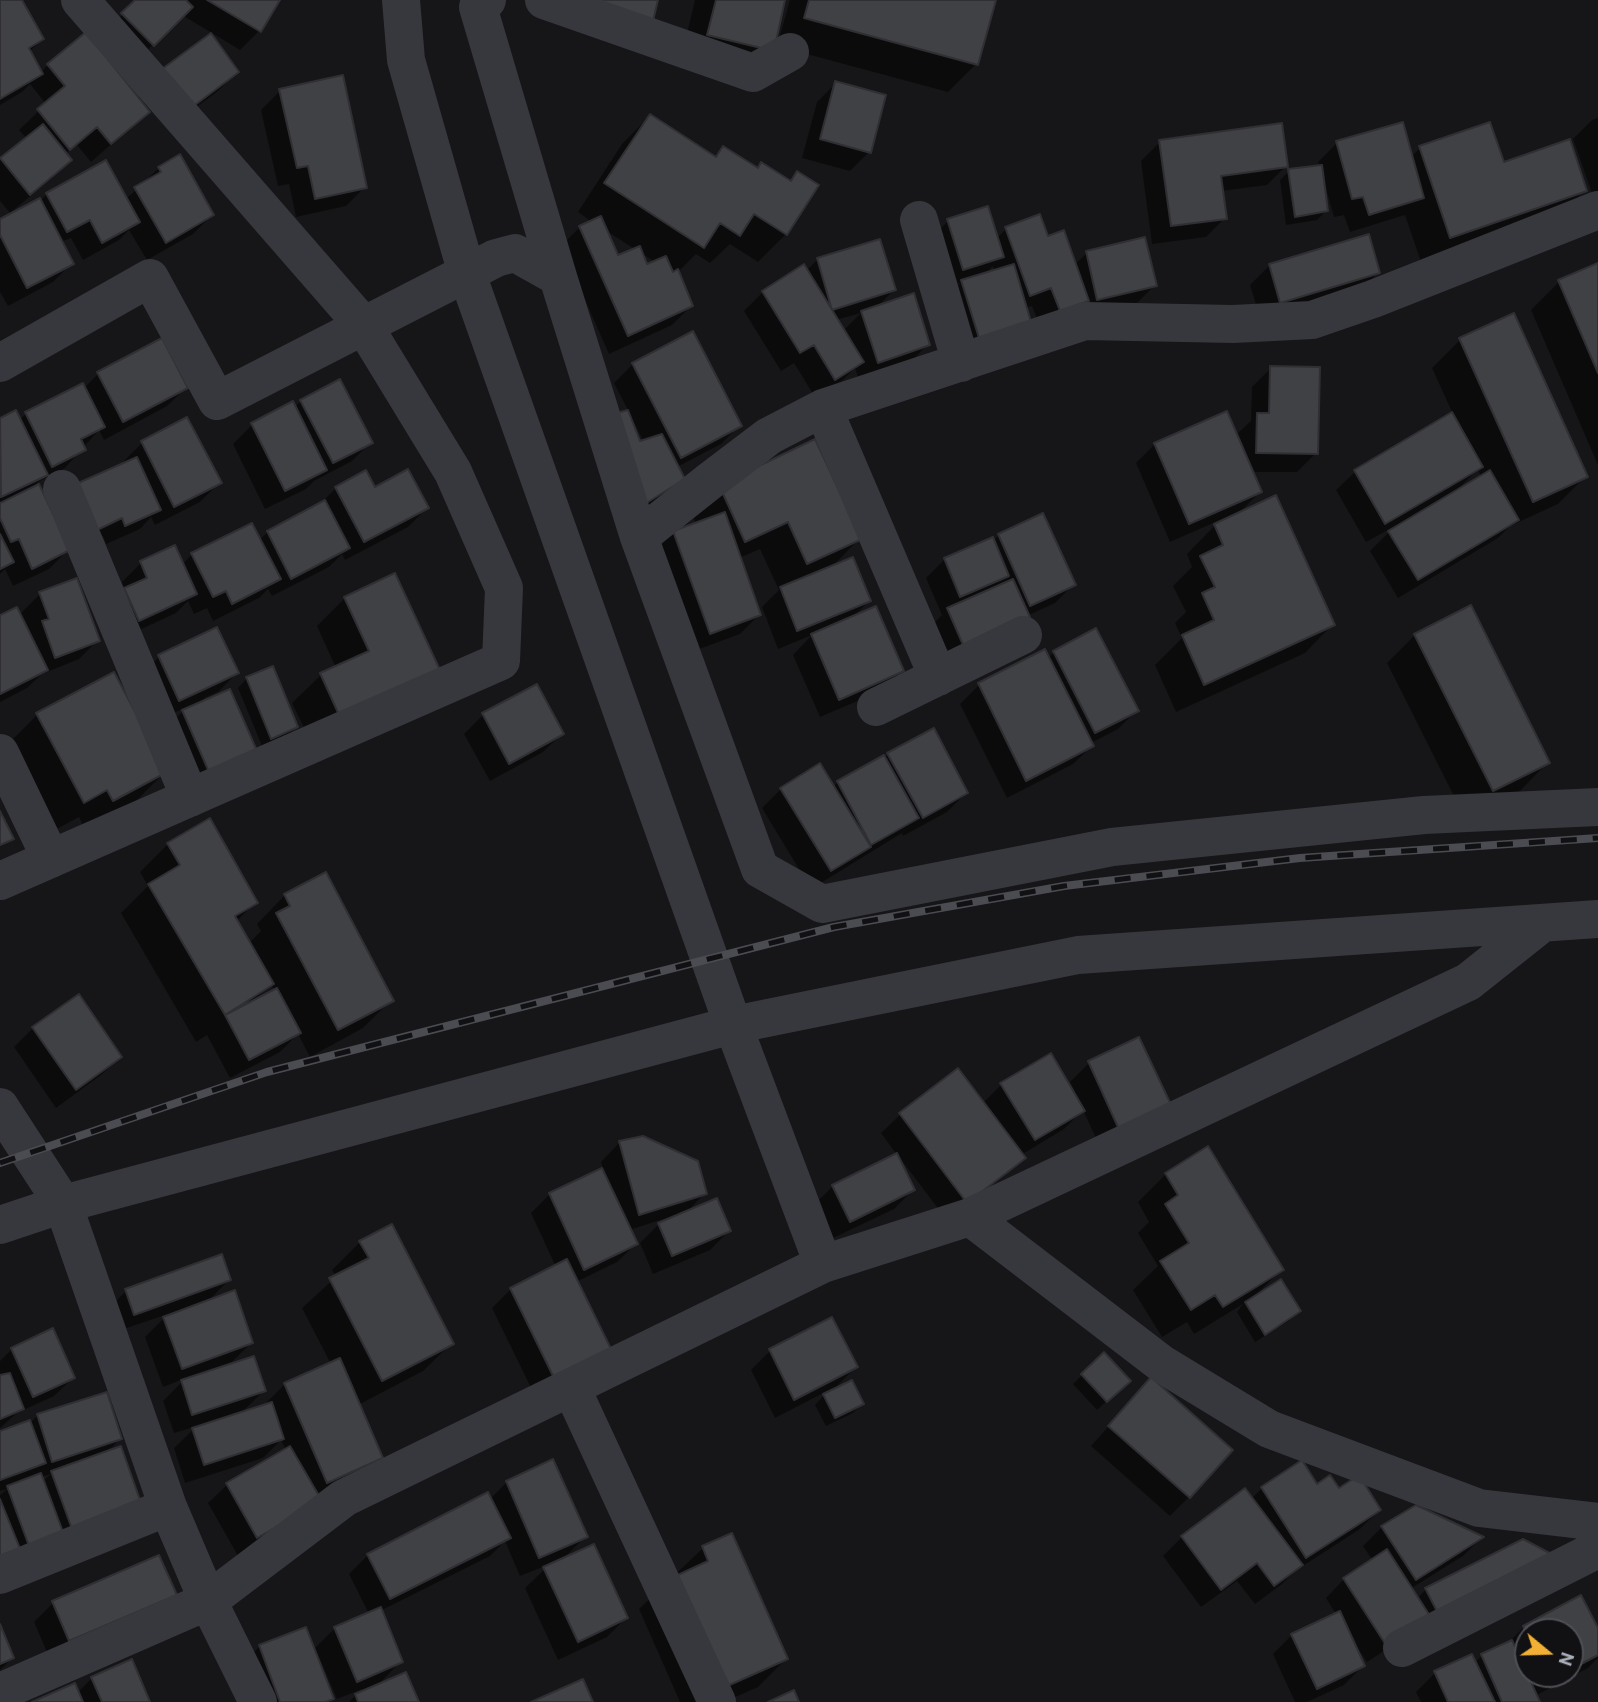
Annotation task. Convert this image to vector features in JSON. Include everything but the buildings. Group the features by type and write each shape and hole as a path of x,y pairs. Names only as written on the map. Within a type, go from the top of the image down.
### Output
{"street":[{"path":"0,881 500,661 504,587 453,472 364,326 80,0"},
{"path":"401,0 406,60 467,274 733,1025 823,1264"},
{"path":"487,0 478,7 639,537 760,869 822,904 1112,847 1424,815 1598,807"},
{"path":"544,0 753,73 789,52"},
{"path":"639,537 769,436 823,408 1084,321 1233,324 1312,320 1374,299 1598,210"},
{"path":"919,220 961,363"},
{"path":"0,363 150,278 217,401 496,258 515,253 558,277"},
{"path":"823,408 938,677"},
{"path":"62,489 190,798"},
{"path":"876,707 1023,635"},
{"path":"0,753 51,859"},
{"path":"0,1225 63,1204 733,1025 1078,955 1598,919"},
{"path":"0,1692 208,1601 344,1497 823,1264 970,1217 1468,982 1541,924"},
{"path":"0,1107 63,1204 168,1507 208,1601 258,1702"},
{"path":"970,1217 1162,1364 1269,1429 1479,1508 1598,1522"},
{"path":"571,1387 717,1702"},
{"path":"0,1575 168,1507"},
{"path":"1402,1648 1598,1549"}],"railway":[{"path":"0,1163 267,1072 834,927 1064,886 1300,858 1598,838"}]}
